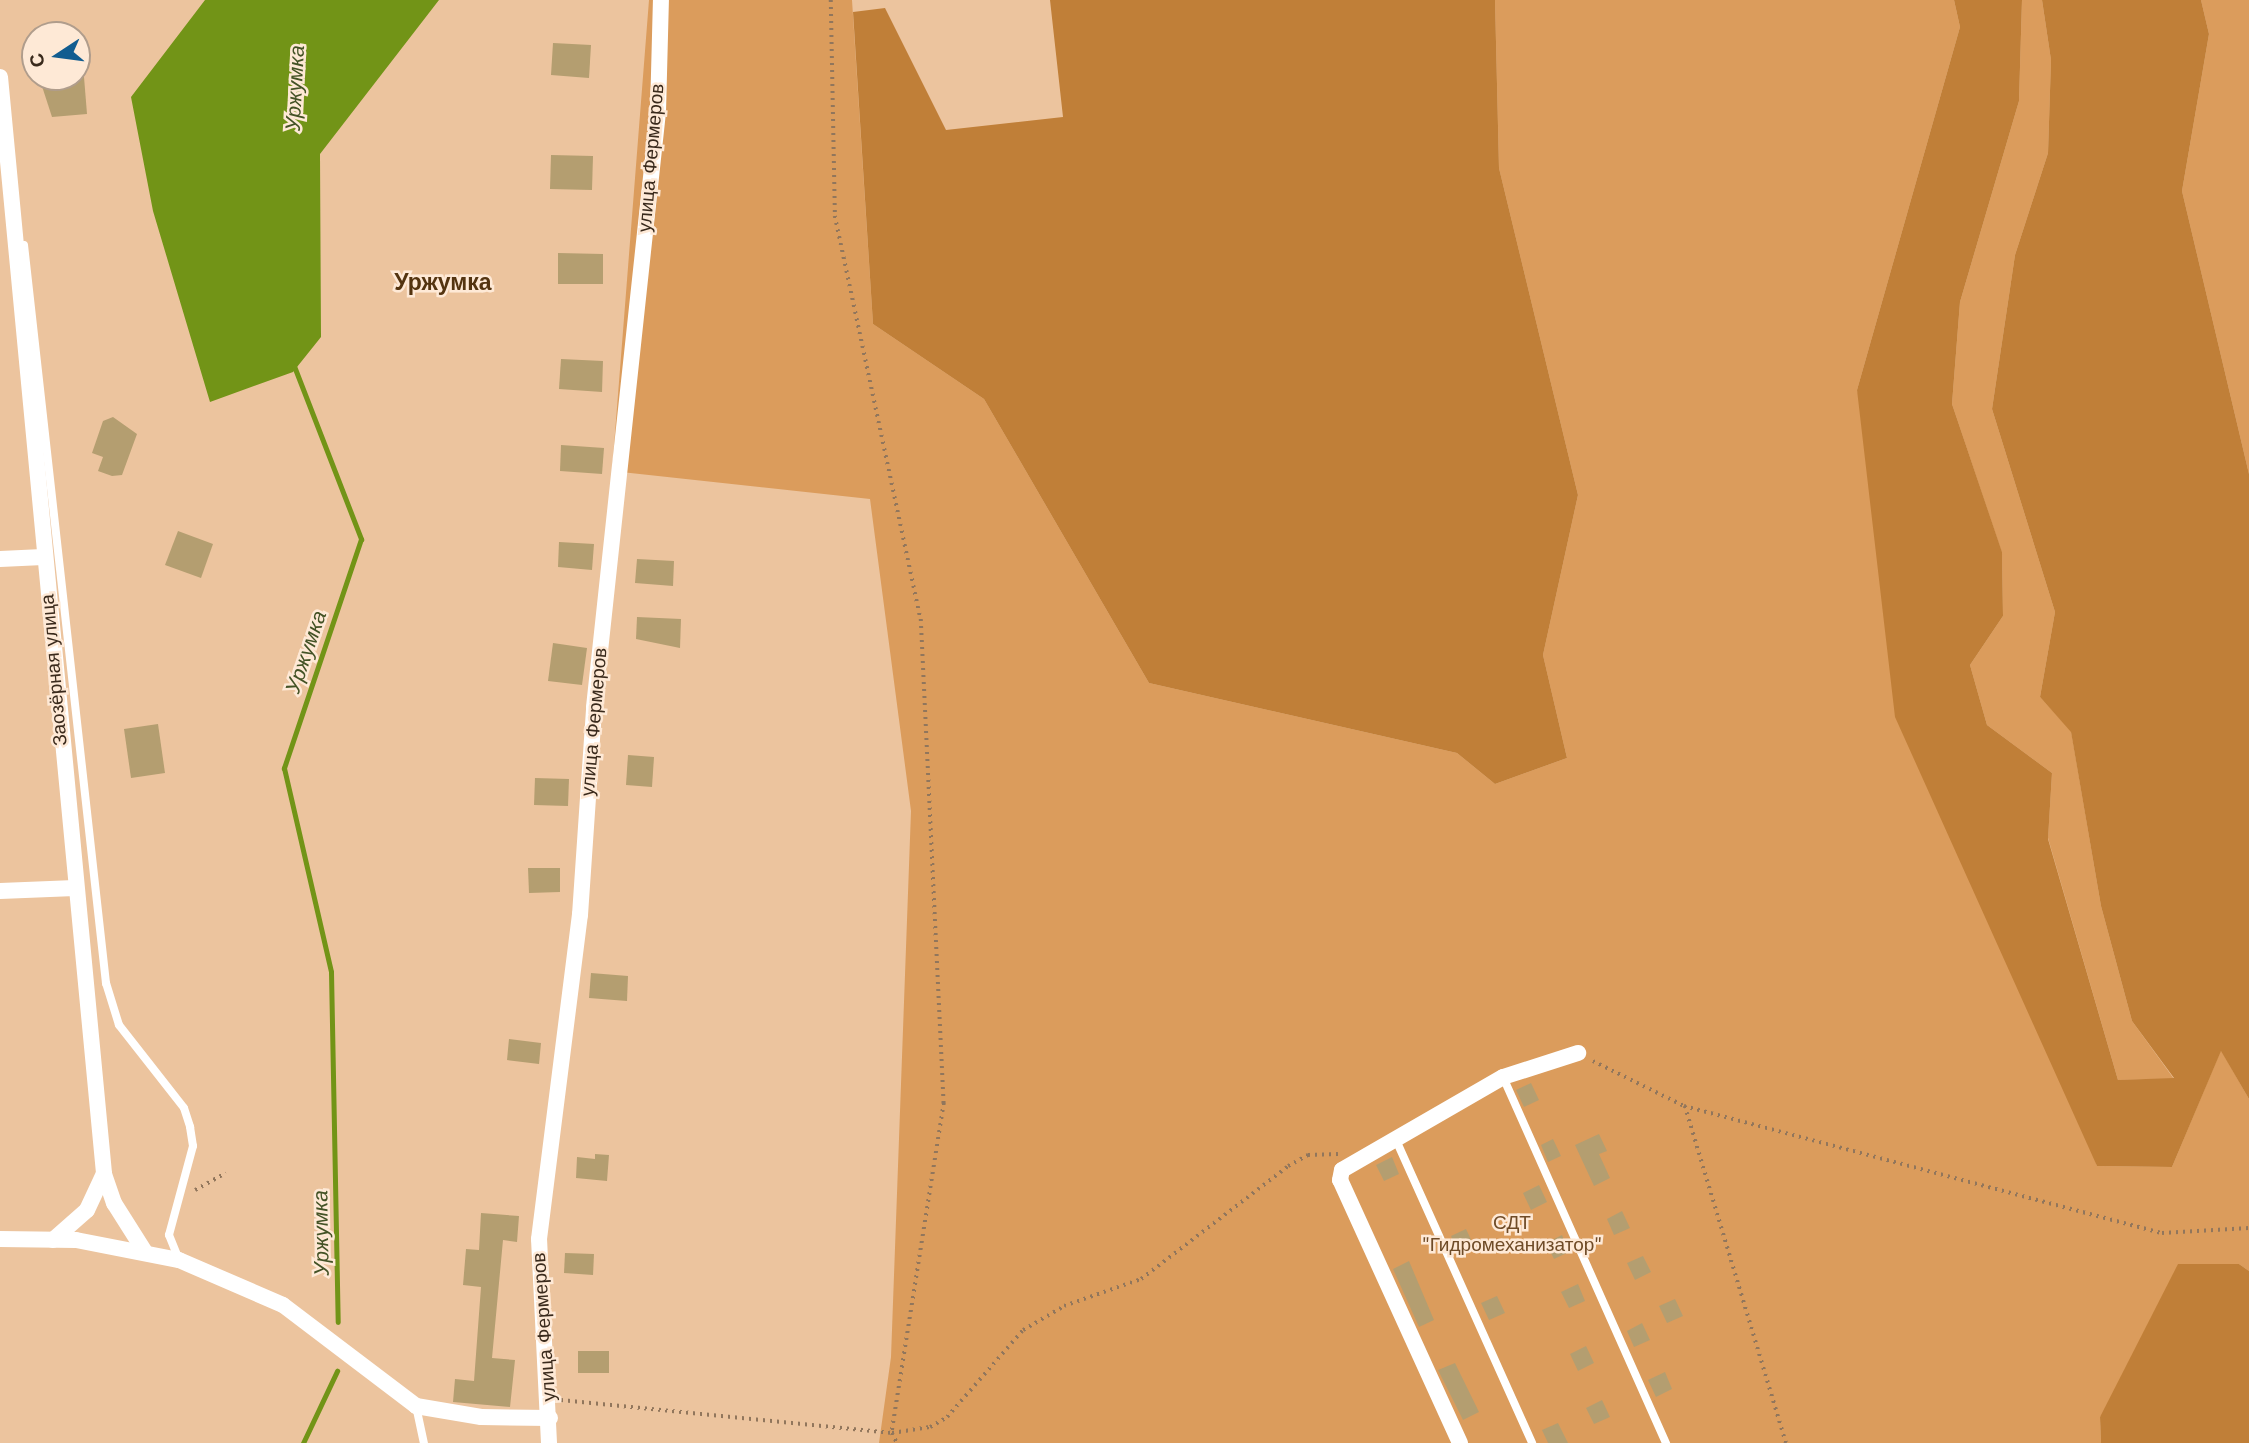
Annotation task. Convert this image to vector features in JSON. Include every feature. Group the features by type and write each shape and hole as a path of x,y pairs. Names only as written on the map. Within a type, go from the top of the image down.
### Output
{"street":[{"name":"улица Фермеров","path":"549,1443 550,1418 539,1239 580,915 594,707 658,111 662,0"},
{"name":"Заозёрная улица","path":"0,78 4,124 4,204 43,557 104,1174 145,1252"},
{"path":"0,559 43,557"},
{"path":"0,891 75,888"},
{"path":"1460,1443 1340,1181 1356,1159 1396,1140 1503,1077 1578,1053"},
{"path":"53,1240 86,1210 104,1174"},
{"path":"0,1240 53,1240 145,1252 179,1260 283,1305 416,1406 481,1417 550,1418"}],"lane":[{"path":"4,124 51,459 106,983 119,1025 184,1108 193,1146 169,1235 179,1260"},
{"path":"1503,1077 1666,1443"},
{"path":"1396,1140 1532,1443"},
{"path":"416,1406 424,1443"}],"path":[{"path":"831,0 835,216 921,619 943,1089 892,1433 897,1443"},
{"path":"1578,1053 1684,1106 2162,1233 2249,1228"},
{"path":"1684,1106 1786,1443"},
{"path":"548,1399 892,1433 947,1417 1023,1330 1064,1306 1141,1279 1288,1166 1331,1152 1356,1159"},
{"path":"181,1198 226,1172"}],"green space":[{"name":"СДТ \"Гидромеханизатор\"","path":"649,0 852,0 873,324 984,399 1149,683 1457,753 1495,784 1567,758 1543,655 1578,495 1499,168 1495,0 1954,0 1960,27 1857,390 2097,1166 2172,1167 2221,1050 2249,1099 2249,1271 2239,1264 2100,1417 2101,1443 879,1443 891,1357 911,811 870,499 612,471"},
{"path":"2022,0 2042,0 2051,60 2048,153 2015,255 1992,409 2055,612 2040,697 2071,731 2101,906 2132,1021 2174,1079 2118,1080 2048,838 2052,773 1987,725 1970,665 2003,616 2002,553 1952,404 1960,302 2019,101"},
{"path":"2201,0 2249,0 2249,474 2182,191 2209,34"}],"shaded area":[{"path":"1050,0 1495,0 1499,168 1578,495 1543,655 1567,758 1495,784 1457,753 1149,683 984,399 873,324 853,12 885,8 946,130 1063,117"},
{"path":"1954,0 2022,0 2019,101 1960,302 1952,404 2002,552 2003,616 1970,665 1987,725 2052,773 2048,839 2118,1080 2174,1078 2132,1021 2101,906 2071,732 2040,697 2055,612 1992,409 2015,255 2048,153 2051,60 2042,0 2201,0 2209,34 2182,191 2249,474 2249,1099 2221,1051 2172,1167 2097,1166 1895,717 1857,390 1960,27"},
{"path":"2178,1264 2239,1264 2249,1271 2249,1443 2101,1443 2100,1417"}],"water":[{"path":"205,0 439,0 320,154 321,337 293,372 210,402 153,211 131,97"}],"building":[{"path":"553,43 591,45 589,78 551,75"},
{"path":"44,91 85,91 87,114 52,117"},
{"path":"551,155 593,156 592,190 550,189"},
{"path":"558,253 603,254 603,284 558,284"},
{"path":"561,359 603,361 602,392 559,389"},
{"path":"113,417 137,434 122,475 112,476 98,471 103,457 92,453 103,421"},
{"path":"561,445 604,448 602,474 560,471"},
{"path":"178,531 213,544 201,578 165,565"},
{"path":"559,542 594,544 592,570 558,567"},
{"path":"637,559 674,561 673,586 635,583"},
{"path":"637,617 681,619 680,648 636,639"},
{"path":"553,643 587,648 582,685 548,681"},
{"path":"158,724 165,773 131,778 124,729"},
{"path":"628,755 654,757 652,787 626,785"},
{"path":"535,778 569,779 568,806 534,805"},
{"path":"528,868 560,868 560,892 529,893"},
{"path":"591,973 628,976 627,1001 589,998"},
{"path":"509,1039 541,1043 539,1064 507,1060"},
{"path":"1531,1083 1539,1100 1524,1107 1516,1090"},
{"path":"1599,1134 1607,1151 1599,1154 1610,1178 1594,1186 1575,1145"},
{"path":"1553,1139 1561,1156 1548,1162 1541,1145"},
{"path":"595,1154 609,1155 607,1181 576,1178 577,1157 595,1159"},
{"path":"1392,1157 1399,1174 1384,1181 1376,1165"},
{"path":"1539,1185 1547,1202 1531,1210 1523,1193"},
{"path":"1622,1211 1630,1228 1614,1235 1607,1219"},
{"path":"481,1213 519,1216 517,1242 503,1240 492,1358 515,1360 510,1407 453,1402 455,1379 474,1381 481,1287 463,1285 466,1249 479,1250"},
{"path":"1466,1229 1474,1246 1458,1253 1451,1236"},
{"path":"1562,1235 1569,1252 1554,1259 1546,1243"},
{"path":"565,1253 594,1254 593,1275 564,1273"},
{"path":"1643,1256 1651,1272 1635,1280 1627,1263"},
{"path":"1409,1261 1434,1320 1419,1327 1393,1269"},
{"path":"1578,1284 1585,1301 1569,1308 1561,1292"},
{"path":"1497,1296 1505,1313 1489,1320 1481,1303"},
{"path":"1675,1299 1683,1316 1667,1323 1659,1306"},
{"path":"1642,1323 1650,1340 1634,1347 1627,1331"},
{"path":"1586,1346 1594,1363 1578,1371 1570,1354"},
{"path":"578,1351 609,1351 609,1373 578,1373"},
{"path":"1455,1363 1479,1412 1463,1420 1438,1370"},
{"path":"1665,1372 1672,1389 1656,1397 1648,1380"},
{"path":"1602,1400 1610,1417 1594,1424 1586,1408"},
{"path":"1558,1423 1568,1443 1548,1443 1542,1430"}],"waterway":[{"name":"Уржумка","path":"294,366 361,539 284,768 331,972 338,1322"},
{"name":"Уржумка","path":"303,1443 337,1371"}],"district":[{"name":"Уржумка","path":"443,283"}]}
